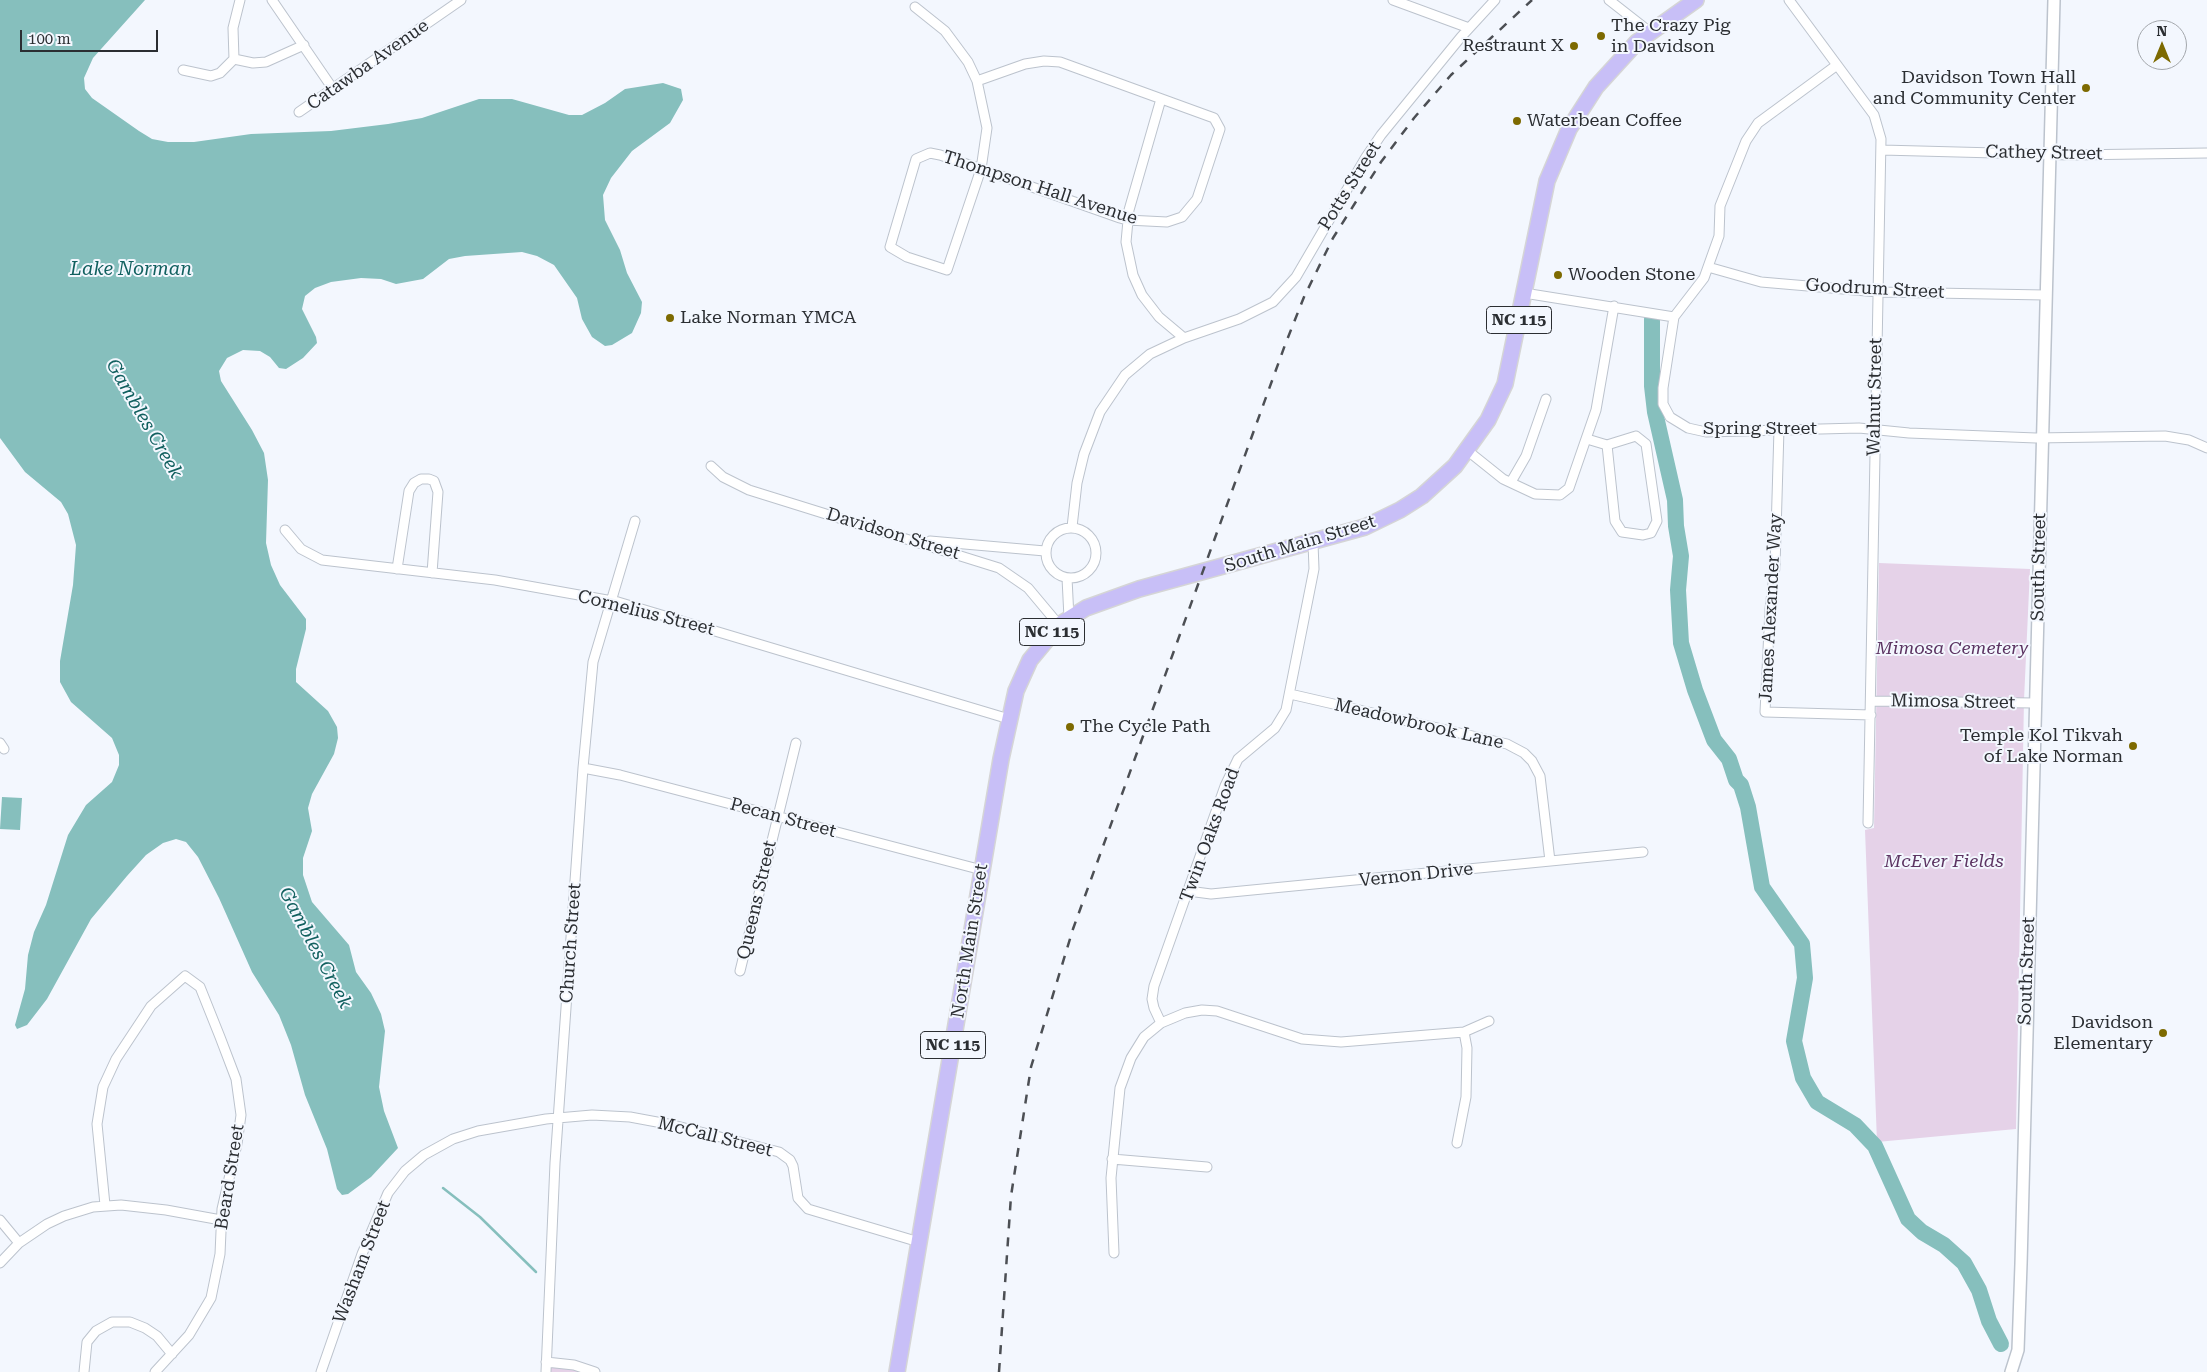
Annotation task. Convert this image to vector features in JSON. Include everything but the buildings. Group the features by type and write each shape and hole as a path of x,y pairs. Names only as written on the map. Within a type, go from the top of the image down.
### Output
{"main road":[{"name":"South Main Street","path":"1154,585 1366,527 1400,510 1432,488 1468,451 1500,397 1510,361 1547,181 1568,129 1582,105 1605,76 1637,42 1696,0"},
{"name":"North Main Street","path":"897,1372 1009,718 1023,672 1039,646 1064,621 1096,603 1154,585"}],"street":[{"path":"183,70 211,76 220,73 234,59 233,28 240,0"},
{"path":"272,0 333,89"},
{"name":"Catawba Avenue","path":"299,112 461,0"},
{"path":"1393,0 1469,28"},
{"name":"Potts Street","path":"1072,527 1077,483 1084,454 1100,412 1125,375 1150,354 1184,338 1239,319 1273,302 1296,277 1361,165 1381,136 1469,28 1495,0"},
{"path":"1609,0 1650,32"},
{"name":"Walnut Street","path":"1789,0 1874,115 1879,129 1882,150 1874,430 1868,823"},
{"name":"South Street","path":"2011,1372 2018,1341 2054,0"},
{"path":"915,7 936,22 954,41 978,81 986,128 981,169"},
{"path":"234,59 253,63 266,62 304,45"},
{"name":"Thompson Hall Avenue","path":"978,81 1025,64 1052,61 1068,64 1214,118 1220,129 1197,199 1182,217 1167,222 1127,220 981,169 930,153 916,159 890,247 907,257 947,270 981,169"},
{"name":"Spring Street","path":"1837,65 1753,129 1722,201 1719,213 1719,236 1704,278 1674,317 1663,388 1663,404 1670,417 1688,428 1706,432 1779,429 1874,430 2042,438 2165,436 2189,440 2207,448"},
{"path":"1162,99 1127,220 1127,253 1137,285 1159,316 1184,338"},
{"name":"Cathey Street","path":"1882,150 2049,154 2207,153"},
{"name":"Goodrum Street","path":"1708,267 1761,282 1878,292 2045,295"},
{"path":"1524,293 1674,317"},
{"path":"1468,451 1484,465 1535,494 1560,495 1568,488 1596,410 1614,306"},
{"path":"1511,482 1526,456 1546,400"},
{"name":"James Alexander Way","path":"1779,429 1775,566 1769,618 1765,712 1871,715"},
{"path":"1587,439 1607,445 1636,436 1646,444 1657,522 1651,533 1642,535 1622,532 1615,521 1607,445"},
{"name":"Davidson Street","path":"711,466 723,477 749,490 975,559 1012,575 1064,621"},
{"path":"397,569 408,491 414,483 421,479 429,479 434,481 438,492 432,573"},
{"name":"Church Street","path":"546,1372 559,1118 583,768 593,662 635,521"},
{"path":"1072,527 1082,530 1090,536 1095,545 1094,565 1087,573 1078,578 1060,576 1049,566 1045,551 1048,542 1054,534 1062,529 1072,527"},
{"name":"Cornelius Street","path":"285,530 301,549 322,560 495,580 610,601 678,619 1009,718"},
{"path":"913,540 1045,551"},
{"name":"Twin Oaks Road","path":"1161,1023 1152,999 1154,986 1234,765 1242,754 1279,723 1290,694 1314,569 1312,543"},
{"path":"1064,621 1067,578"},
{"name":"Meadowbrook Lane","path":"1290,694 1507,744 1524,753 1532,760 1540,776 1550,861"},
{"name":"Mimosa Street","path":"1871,701 2035,704"},
{"name":"Queens Street","path":"740,971 796,743"},
{"name":"Pecan Street","path":"583,768 620,775 982,870"},
{"name":"Vernon Drive","path":"1188,891 1201,894 1220,894 1643,852"},
{"name":"Beard Street","path":"105,1205 97,1124 103,1087 116,1059 151,1006 185,976 200,987 236,1079 240,1095 238,1144 221,1220 218,1268 211,1298 202,1317 155,1372"},
{"path":"1114,1253 1112,1160 1116,1112 1124,1075 1130,1058 1144,1038 1161,1023 1185,1013 1202,1010 1233,1015 1284,1033 1322,1041 1363,1041 1464,1032 1489,1022"},
{"path":"1457,1143 1466,1097 1467,1048 1464,1032"},
{"name":"McCall Street","path":"559,1118 606,1115 638,1118 779,1152 785,1155 793,1166 798,1198 808,1209 919,1242"},
{"name":"Washam Street","path":"321,1372 381,1206 405,1172 424,1155 453,1139 498,1127 559,1118"},
{"path":"1112,1160 1207,1167"},
{"path":"0,1263 19,1242 64,1216 105,1205 166,1210 221,1220"},
{"path":"0,1220 19,1242"},
{"path":"84,1372 87,1342 96,1331 112,1322 130,1322 145,1328 156,1336 172,1354"},
{"path":"546,1362 574,1365 596,1372"}],"green space":[{"name":"McEver Fields","path":"1879,563 2030,569 2024,700 2016,1129 1877,1142 1865,830 1874,828"},
{"path":"547,1362 595,1372 546,1372"}],"water":[{"name":"Lake Norman","path":"0,0 145,0 93,58 84,78 85,89 92,98 139,131 152,139 168,142 194,142 251,134 331,131 388,124 422,118 479,99 512,99 569,115 582,115 605,103 625,89 663,83 681,89 683,100 670,123 632,151 611,178 603,195 605,220 620,250 627,273 642,302 641,313 632,333 612,345 605,346 592,337 582,319 577,298 554,265 537,256 522,252 465,256 449,259 423,279 396,284 381,279 361,278 331,282 315,288 305,296 302,309 316,337 317,343 303,358 286,369 279,368 270,357 260,351 243,350 227,358 219,371 221,381 264,453 268,480 266,543 271,565 280,585 306,619 306,629 296,669 296,682 328,711 337,727 338,738 334,754 312,794 308,808 312,831 303,858 303,875 312,902 349,945 356,972 371,993 381,1014 385,1031 379,1087 384,1111 398,1148 371,1177 348,1194 342,1195 337,1189 327,1149 305,1095 291,1045 279,1015 252,972 219,898 198,857 186,842 176,839 163,843 146,855 91,919 47,999 27,1025 17,1029 15,1025 25,989 28,955 34,932 46,905 68,835 86,805 112,782 119,765 119,755 112,738 71,702 60,682 60,661 73,585 76,545 68,514 61,502 25,472 0,438"},
{"path":"2,797 22,798 20,830 0,829"}],"waterway":[{"path":"1652,319 1652,386 1655,412 1675,500 1676,526 1681,556 1678,590 1681,643 1695,690 1714,740 1729,759 1736,780 1741,785 1748,807 1762,887 1802,944 1805,978 1794,1041 1803,1078 1817,1102 1855,1125 1875,1146 1908,1219 1922,1232 1944,1245 1964,1263 1979,1290 1989,1321 2001,1344"},
{"name":"Gambles Creek","path":"443,1188 480,1217 536,1272"}],"railway":[{"path":"999,1372 1011,1196 1031,1067 1073,929 1285,345 1304,297 1333,238 1381,162 1414,118 1451,75 1532,0"}],"place":[{"name":"The Crazy Pig in Davidson","path":"1601,36"},
{"name":"Restraunt X","path":"1574,46"},
{"name":"Davidson Town Hall and Community Center","path":"2086,88"},
{"name":"Waterbean Coffee","path":"1517,121"},
{"name":"Wooden Stone","path":"1558,275"},
{"name":"Lake Norman YMCA","path":"670,318"},
{"name":"The Cycle Path","path":"1070,727"},
{"name":"Temple Kol Tikvah of Lake Norman","path":"2133,746"},
{"name":"Davidson Elementary","path":"2163,1033"}],"park label":[{"name":"Mimosa Cemetery","path":"1952,649"}]}
